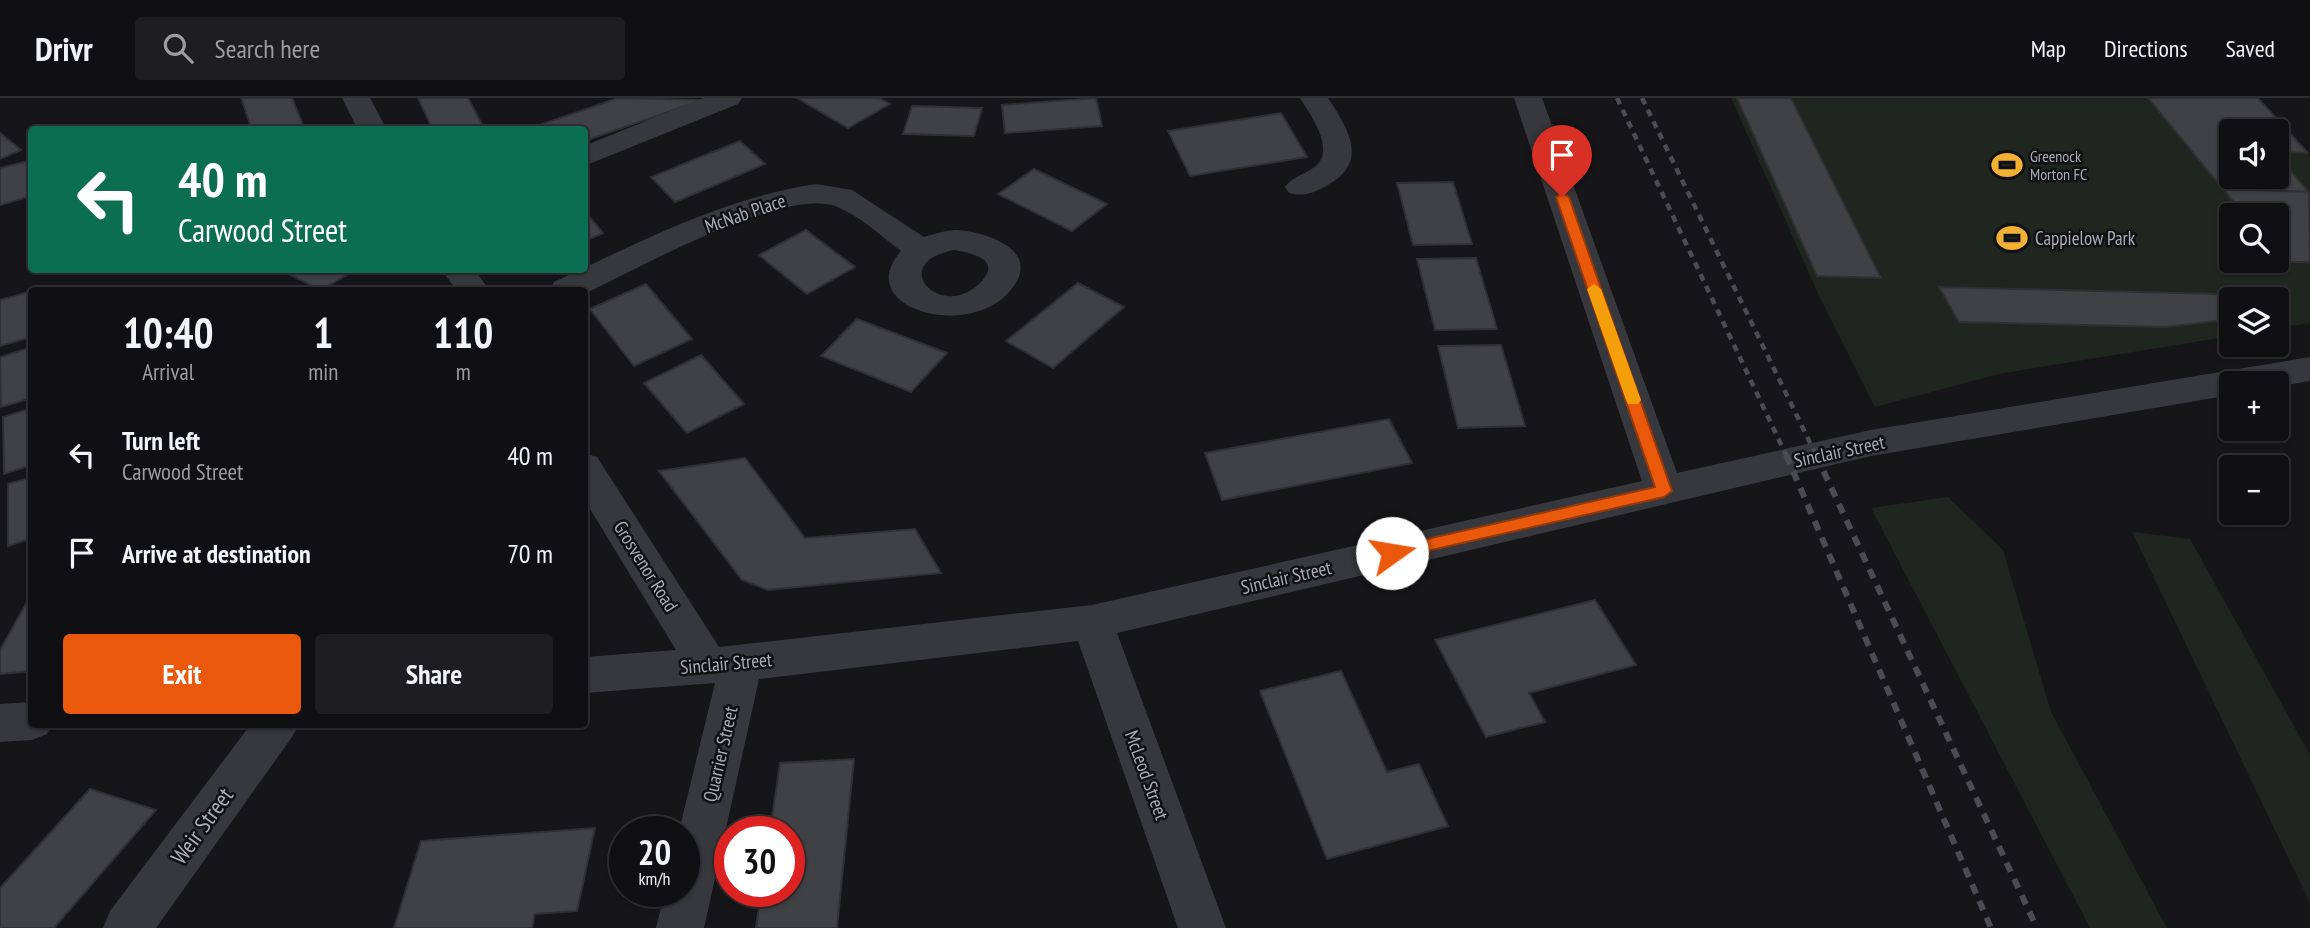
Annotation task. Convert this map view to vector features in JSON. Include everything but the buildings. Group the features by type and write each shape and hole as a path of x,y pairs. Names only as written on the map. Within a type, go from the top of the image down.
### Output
{"street":[{"path":"356,98 371,126"},
{"path":"588,155 728,98"},
{"path":"1300,187 1331,170 1338,161 1338,151 1325,116 1314,98"},
{"path":"1528,98 1664,491"},
{"name":"McNab Place","path":"573,287 719,220 772,201 808,194 839,196 922,250"},
{"name":"Sinclair Street","path":"588,675 724,664 1092,622 1871,443 2310,369"},
{"name":"Grosvenor Road","path":"588,473 724,664"},
{"name":"McLeod Street","path":"1092,622 1202,928"},
{"name":"Quarrier Street","path":"680,928 724,664"},
{"path":"0,723 28,721"},
{"name":"Weir Street","path":"127,928 273,728"}],"shaded area":[{"name":"Cappielow Park","path":"1731,98 2251,98 2272,119 2219,119 2219,189 2289,189 2289,136 2310,157 2310,323 2289,326 2289,287 2219,287 2219,338 1999,374 1875,407 1820,298"},
{"path":"1948,497 2003,550 2051,712 2167,928 2090,928 1871,508"},
{"path":"2132,532 2190,539 2310,755 2310,903"}],"railway":[{"path":"1617,98 1787,457"},
{"path":"1642,98 1817,457"},
{"path":"1786,455 1991,928"},
{"path":"1816,455 2037,928"}],"slow traffic":[{"path":"1594,289 1633,400"}],"place":[{"name":"Greenock Morton FC","path":"2007,165"},
{"name":"Cappielow Park","path":"2012,238"}],"route":[{"path":"1392,553 1664,491 1562,197"}]}
